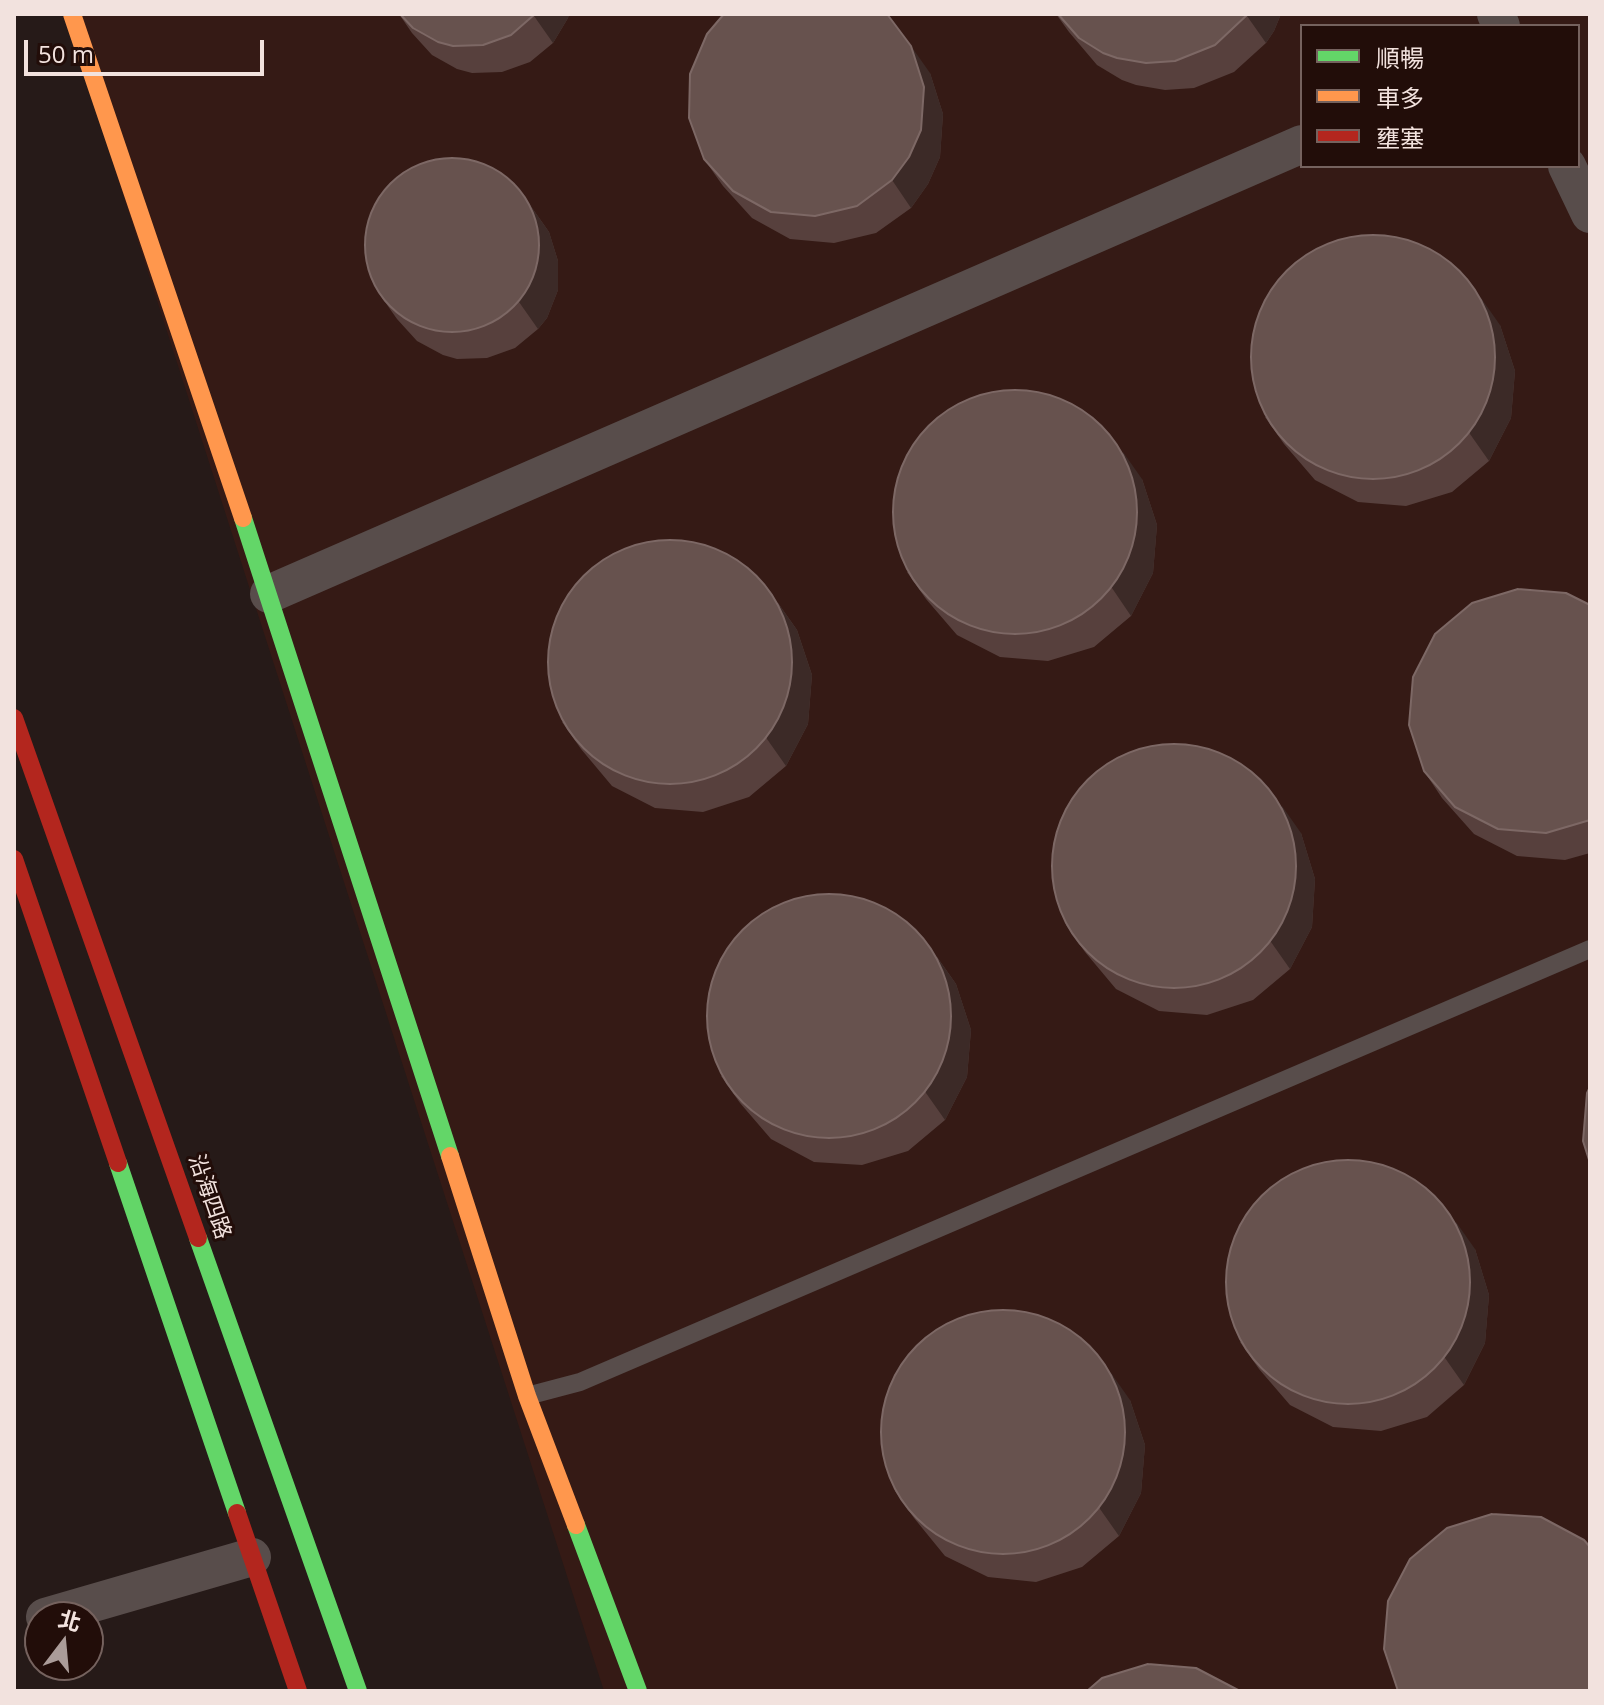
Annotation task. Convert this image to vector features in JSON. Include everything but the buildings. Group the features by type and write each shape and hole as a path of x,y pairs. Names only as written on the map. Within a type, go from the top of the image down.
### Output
{"street":[{"path":"72,14 269,594 527,1396 638,1691"},
{"path":"269,594 1300,145"},
{"path":"1568,168 1590,214"},
{"name":"沿海四路","path":"14,718 358,1691"},
{"path":"14,859 298,1691"},
{"path":"101,1601 252,1557"}],"lane":[{"path":"527,1396 580,1382 1590,949"}],"shaded area":[{"path":"65,14 1590,14 1590,1691 604,1691"}],"traffic: fast":[{"path":"243,518 450,1156"},
{"path":"118,1163 237,1513"},
{"path":"198,1238 358,1691"},
{"path":"576,1525 638,1691"}],"traffic: slow":[{"path":"72,14 243,518"},
{"path":"450,1156 527,1396 576,1525"}],"traffic: jam":[{"path":"14,718 198,1238"},
{"path":"14,859 118,1163"},
{"path":"237,1513 298,1691"}]}
